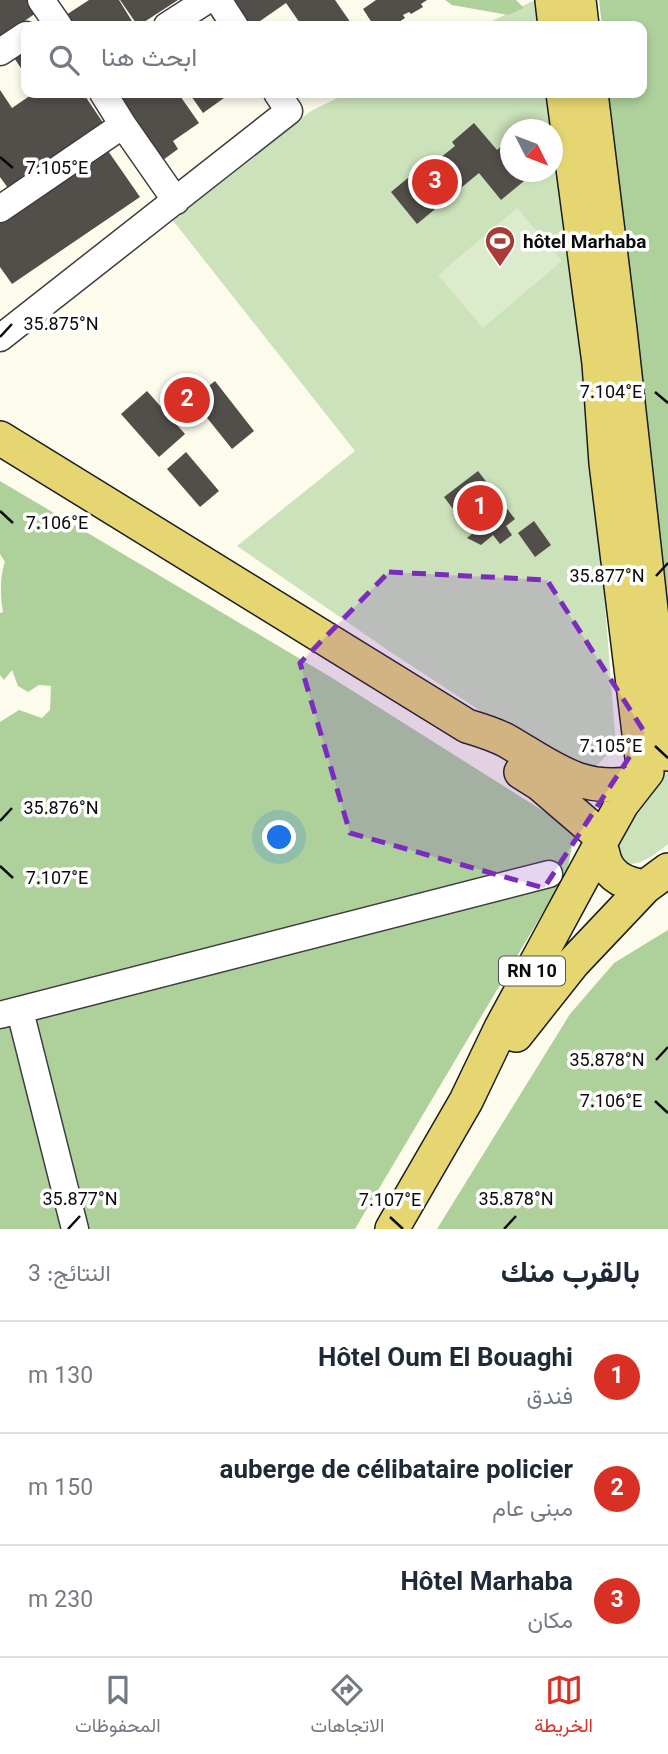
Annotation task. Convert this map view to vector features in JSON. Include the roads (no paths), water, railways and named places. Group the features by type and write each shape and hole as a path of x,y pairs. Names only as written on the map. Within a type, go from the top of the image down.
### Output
{"main road":[{"path":"552,0 554,21"},
{"path":"579,0 581,21"},
{"path":"564,98 599,363 606,463 654,766"},
{"path":"592,98 621,330 654,766 602,841 603,858 619,880 658,882"},
{"path":"0,438 467,726 504,740 572,779 597,785 654,766"},
{"path":"467,726 489,750 540,784 602,841"},
{"name":"RN 10","path":"392,1229 466,1101 501,1028 602,841"},
{"name":"RN 10","path":"466,1101 573,963 658,882"}],"street":[{"path":"175,21 207,0"},
{"path":"218,0 231,21"},
{"path":"0,52 21,38"},
{"path":"106,98 176,201"},
{"path":"0,338 289,111 280,98"},
{"path":"1,205 123,125"},
{"path":"75,1229 10,1013 549,874"}],"place":[{"name":"Hôtel Marhaba","path":"435,182"},
{"name":"hôtel Marhaba","path":"500,268"},
{"name":"auberge de célibataire policier","path":"187,400"},
{"name":"Hôtel Oum El Bouaghi","path":"480,508"}]}
